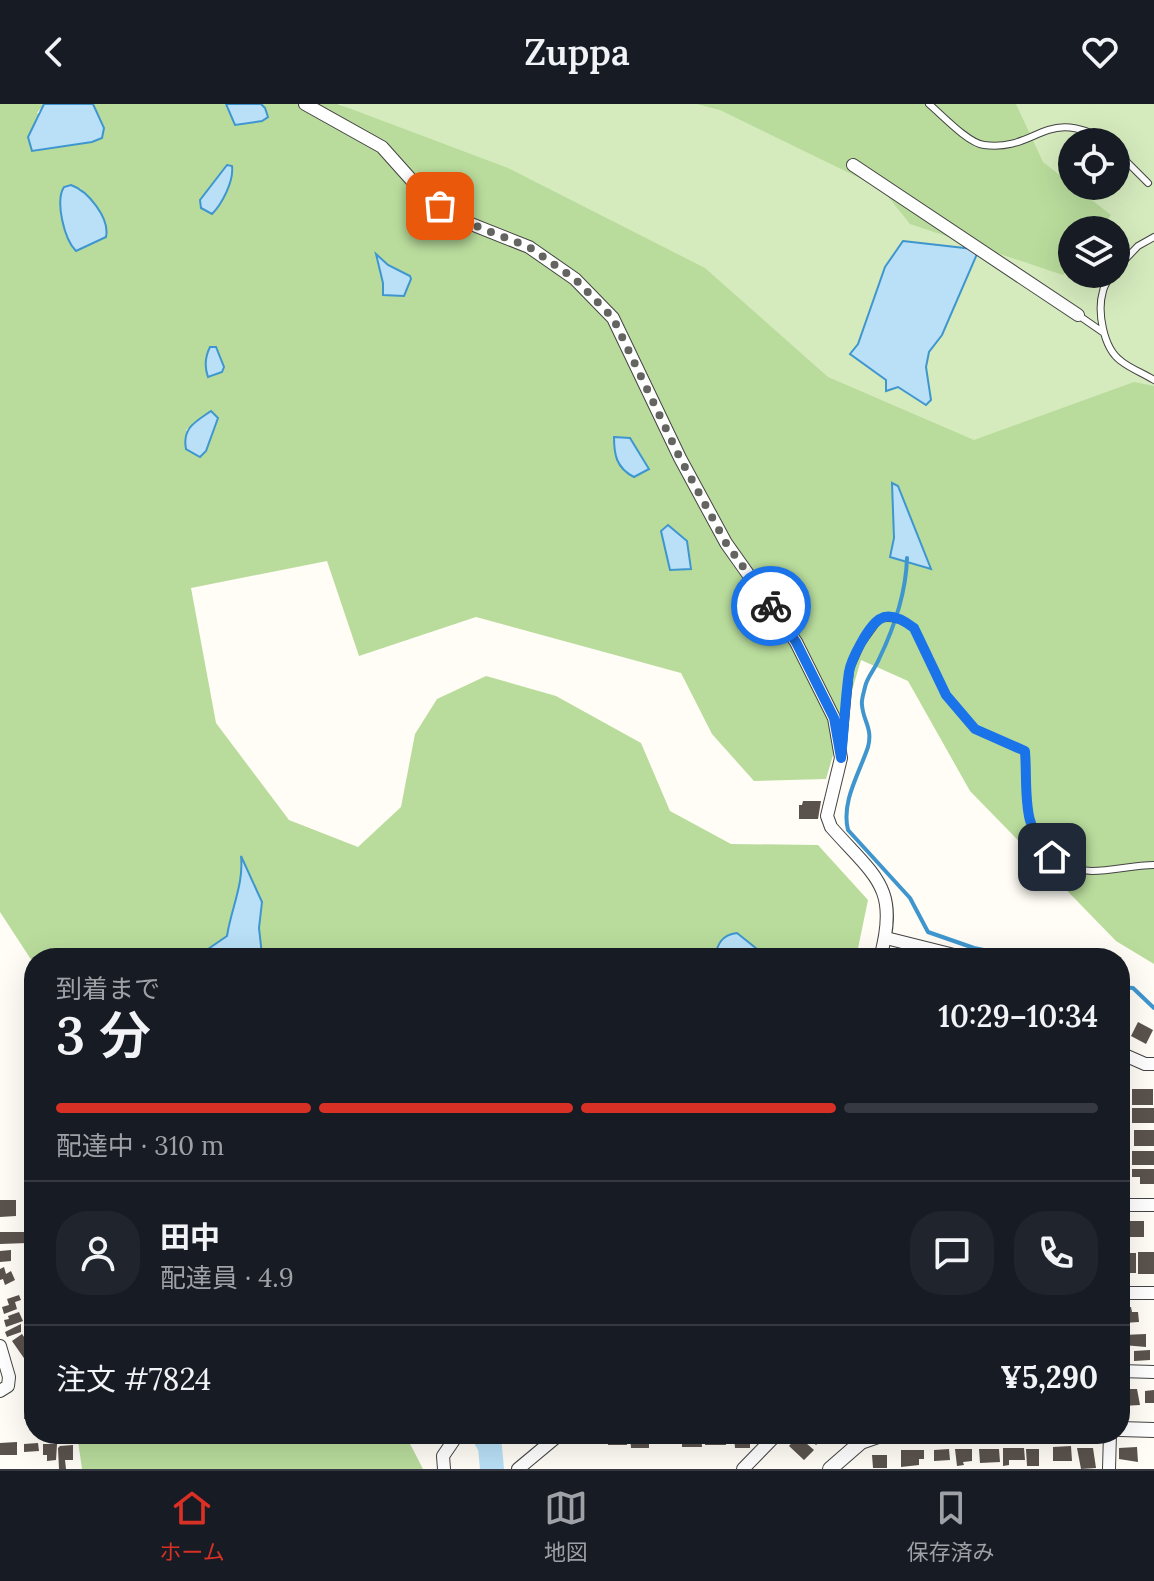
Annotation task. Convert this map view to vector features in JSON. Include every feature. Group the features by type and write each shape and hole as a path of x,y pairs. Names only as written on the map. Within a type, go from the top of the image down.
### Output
{"street":[{"path":"305,104 382,147 424,194 456,218 529,247 575,279 613,318 680,458 726,543 796,642 834,718 841,758 827,816 831,827 883,887 889,911 883,948"},
{"path":"853,165 1078,315"},
{"path":"886,938 926,948"},
{"path":"1130,1057 1154,1064"},
{"path":"1130,1205 1154,1205"},
{"path":"1130,1293 1154,1293"},
{"path":"0,1346 9,1377 8,1386 0,1391"},
{"path":"1130,1371 1154,1372"},
{"path":"1130,1429 1154,1430"},
{"path":"444,1469 443,1456 451,1444"},
{"path":"518,1469 548,1444"},
{"path":"743,1469 767,1444"},
{"path":"830,1469 858,1444"},
{"path":"1109,1469 1110,1444"}],"lane":[{"path":"929,104 973,141 984,145 1020,141 1041,127 1064,123 1084,128"},
{"path":"1130,165 1148,183"},
{"path":"1130,254 1154,237"},
{"path":"1105,288 1101,308 1108,345 1118,360 1154,380"},
{"path":"1078,315 1104,333"},
{"path":"841,758 850,669 861,644 879,619 889,617 905,621 914,628 946,695 975,729 1025,751 1029,824 1039,845 1061,861 1089,871 1154,865"}],"green space":[{"path":"0,104 44,104 37,113 104,128 93,104 226,104 227,109 265,108 261,104 338,104 508,168 705,268 828,377 974,440 1134,382 1154,386 1154,964 1116,941 970,791 908,681 861,660 826,779 754,781 712,734 681,673 476,617 359,656 327,561 191,588 216,723 289,820 358,847 401,807 415,734 437,699 486,676 556,696 641,743 670,811 731,844 818,845 868,900 858,948 756,948 722,939 718,948 261,948 259,928 262,902 242,859 228,936 210,948 24,949 0,912","holes":["80,188 102,215 77,251","388,265 411,279 404,296 383,295","211,411 218,418 206,451 186,430","614,437 649,469 634,476 627,473 614,445","893,483 898,486 931,569 890,557 894,538","661,531 687,541 670,569"]},
{"path":"340,104 1154,104 1154,468 971,460"},
{"path":"697,104 1016,104 1043,162 1058,174 1058,200 1092,200 1111,215 1058,216 1058,273 910,224 882,189 720,110"},
{"path":"78,1444 410,1444 423,1469 82,1469"}],"water":[{"path":"44,104 93,104 104,128 102,138 32,151 28,137"},
{"path":"226,104 261,104 268,117 262,121 235,125"},
{"path":"227,165 232,166 229,185 212,214 201,208 200,200"},
{"path":"71,185 96,206 106,230 106,237 76,251 62,220 60,201 64,187"},
{"path":"903,241 973,249 977,254 942,335 929,352 926,367 931,400 926,405 898,387 886,391 886,380 850,354 858,344 885,267"},
{"path":"376,254 388,265 410,276 404,296 383,295"},
{"path":"210,347 216,347 224,367 222,372 208,377 206,362"},
{"path":"211,411 218,418 206,451 200,457 186,449 186,436 191,426"},
{"path":"614,437 630,438 649,469 634,477 623,469 616,455"},
{"path":"892,483 898,486 931,569 890,557 894,538"},
{"path":"668,525 687,541 691,569 670,570 661,531"},
{"path":"241,856 262,902 259,928 261,948 210,948 227,936"},
{"path":"737,933 756,948 717,948 727,936"}],"building":[{"path":"803,801 821,801 818,819 799,819 799,805"},
{"path":"1138,1022 1153,1030 1146,1044 1131,1036"},
{"path":"1132,1089 1153,1089 1153,1105 1132,1105"},
{"path":"1132,1108 1154,1108 1154,1123 1132,1123"},
{"path":"1134,1130 1154,1130 1154,1146 1134,1146"},
{"path":"1132,1151 1154,1151 1154,1165 1132,1165"},
{"path":"1132,1169 1154,1169 1154,1184 1140,1184 1140,1177 1132,1177"},
{"path":"0,1200 16,1200 16,1216 0,1217"},
{"path":"1130,1221 1144,1221 1144,1237 1130,1237"},
{"path":"0,1232 24,1232 24,1243 0,1244"},
{"path":"11,1250 11,1261 0,1262 0,1251"},
{"path":"1138,1252 1154,1252 1154,1274 1138,1274"},
{"path":"1130,1253 1136,1253 1136,1273 1130,1273"},
{"path":"4,1267 6,1274 11,1271 15,1280 5,1285 3,1279 0,1280 0,1269"},
{"path":"19,1295 21,1300 15,1302 17,1309 4,1314 2,1307 9,1305 7,1299"},
{"path":"1130,1307 1132,1312 1138,1312 1139,1322 1130,1323"},
{"path":"19,1312 23,1321 6,1327 4,1320"},
{"path":"21,1324 21,1332 7,1337 5,1332"},
{"path":"22,1334 24,1337 24,1358 12,1341"},
{"path":"1146,1334 1146,1347 1130,1346 1130,1335"},
{"path":"1150,1350 1150,1360 1134,1361 1134,1351"},
{"path":"1130,1389 1137,1389 1140,1405 1130,1406"},
{"path":"1154,1390 1154,1403 1145,1403 1145,1391"},
{"path":"17,1442 17,1455 0,1455 0,1443"},
{"path":"24,1444 38,1444 39,1451 24,1452"},
{"path":"43,1444 57,1444 56,1460 47,1461 47,1455 43,1455"},
{"path":"631,1444 649,1444 649,1448 631,1448"},
{"path":"682,1444 702,1444 702,1447 682,1447"},
{"path":"735,1444 750,1444 750,1448 735,1448"},
{"path":"807,1444 814,1450 804,1460 789,1446"},
{"path":"73,1445 73,1460 65,1460 66,1469 59,1469 58,1448"},
{"path":"1071,1446 1072,1461 1053,1461 1053,1447"},
{"path":"1137,1447 1138,1462 1119,1459 1119,1448"},
{"path":"1003,1448 1024,1448 1025,1460 1009,1460 1009,1465 1003,1466"},
{"path":"1077,1448 1093,1448 1096,1468 1081,1469"},
{"path":"949,1449 950,1460 934,1461 934,1450"},
{"path":"955,1449 972,1449 972,1461 957,1466"},
{"path":"979,1449 999,1449 1000,1462 980,1463"},
{"path":"1026,1449 1039,1449 1039,1466 1027,1466"},
{"path":"901,1450 924,1450 924,1459 919,1459 919,1465 901,1467"},
{"path":"872,1455 887,1455 887,1468 873,1468"}],"waterway":[{"path":"907,558 898,610 866,683 862,703 869,730 868,747 852,788 846,820 848,830 910,898 928,932 974,948"},
{"path":"1130,988 1154,1008"},
{"path":"488,1444 492,1469"}],"way so far":[{"path":"440,206 456,218 529,247 575,279 613,318 680,458 726,543 771,606"}],"route":[{"path":"771,606 796,642 834,718 841,758 850,669 861,644 879,619 889,617 905,621 914,628 946,695 975,729 1025,751 1029,824 1039,845 1052,857"}]}
